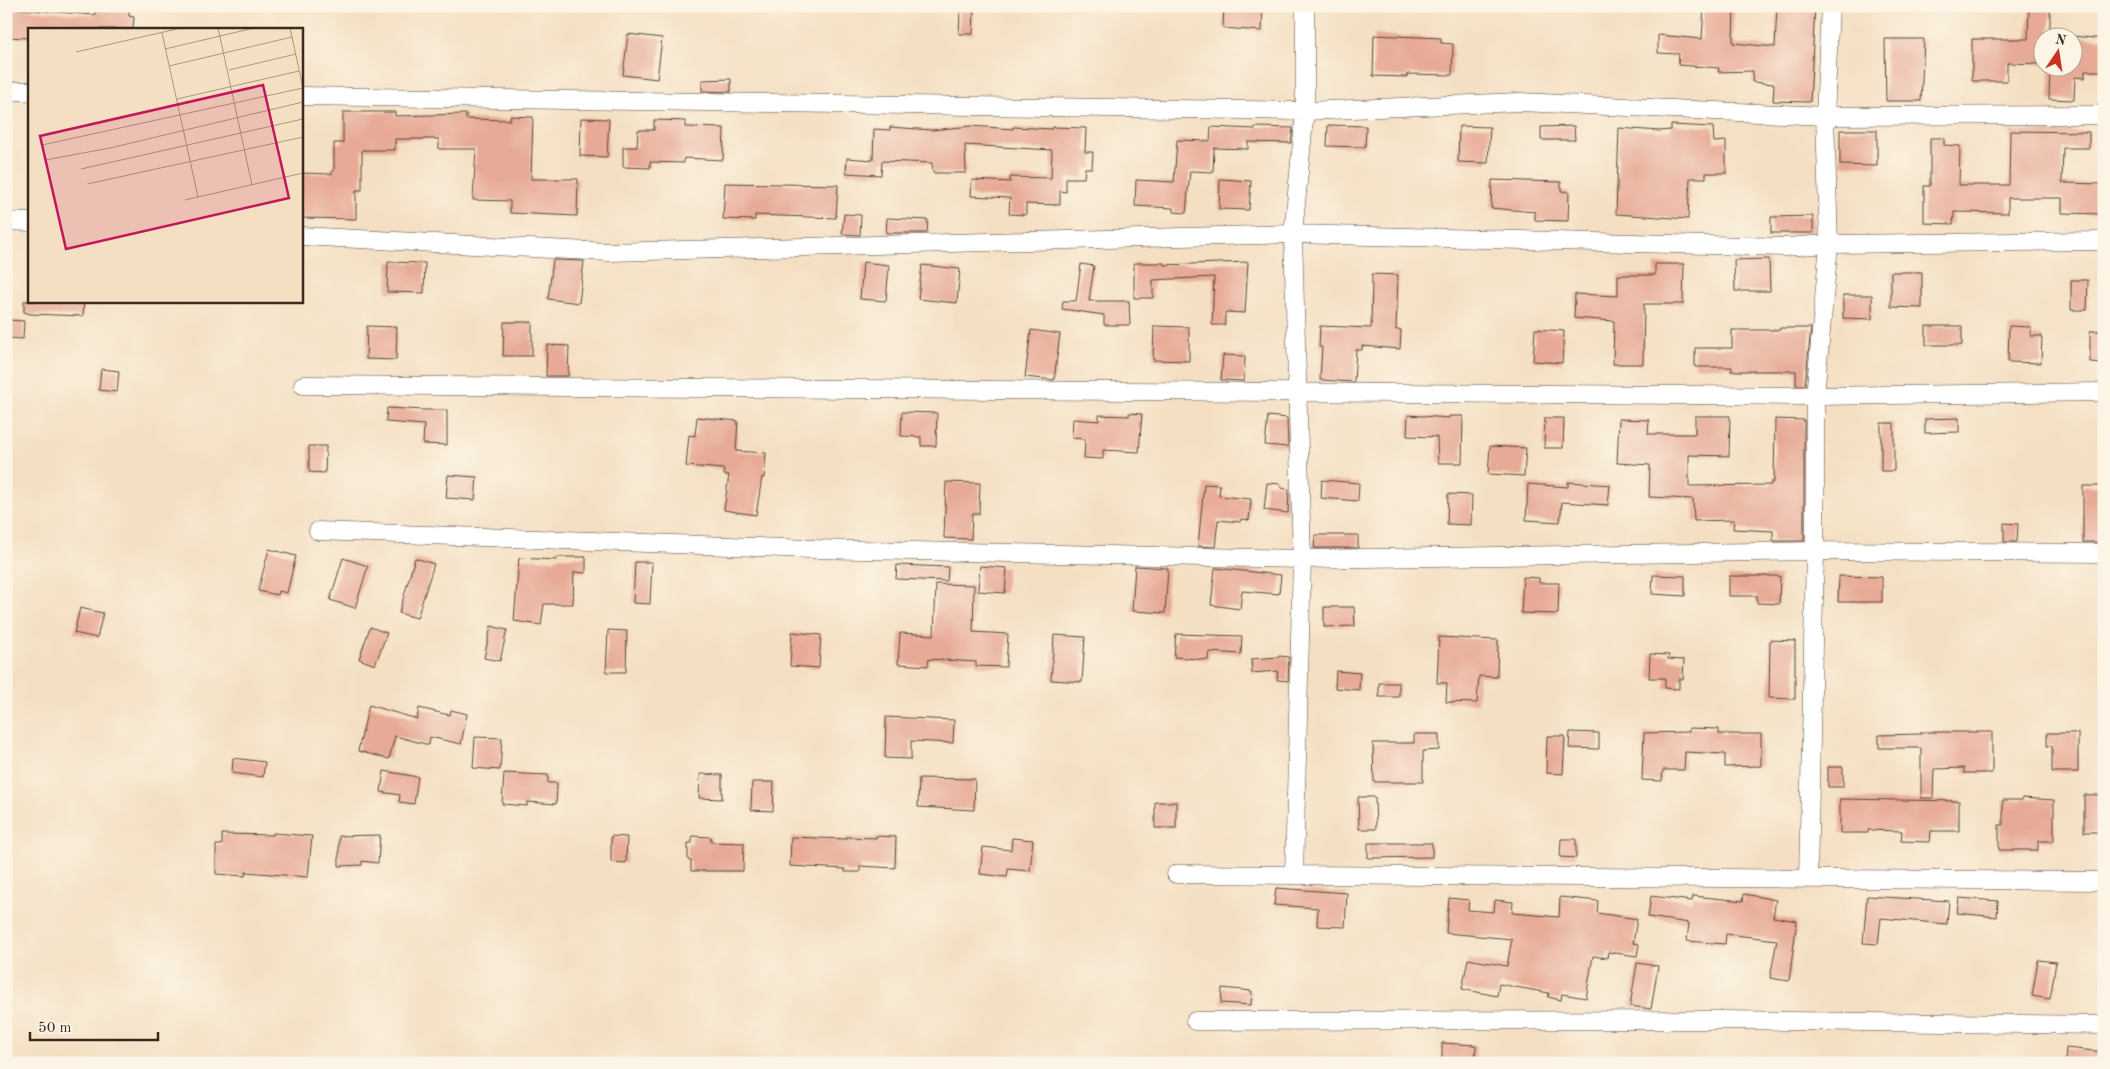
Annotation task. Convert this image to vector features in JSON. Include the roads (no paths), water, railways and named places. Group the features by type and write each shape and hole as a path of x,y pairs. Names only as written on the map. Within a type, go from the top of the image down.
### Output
{"street":[{"path":"1294,875 1302,560 1293,234 1306,112 1305,6"},
{"path":"1808,879 1815,396 1829,244 1825,116 1830,6"},
{"path":"6,91 28,92"},
{"path":"302,96 1306,112 1520,102 1825,116 2104,115"},
{"path":"6,220 28,222"},
{"path":"302,236 609,252 1293,234 1785,247 1829,244 2104,241"},
{"path":"303,384 1815,396 2104,392"},
{"path":"318,531 810,549 1302,560 1814,551 2104,554"},
{"path":"1176,874 2104,881"},
{"path":"1194,1021 1720,1020 2104,1024"}]}
